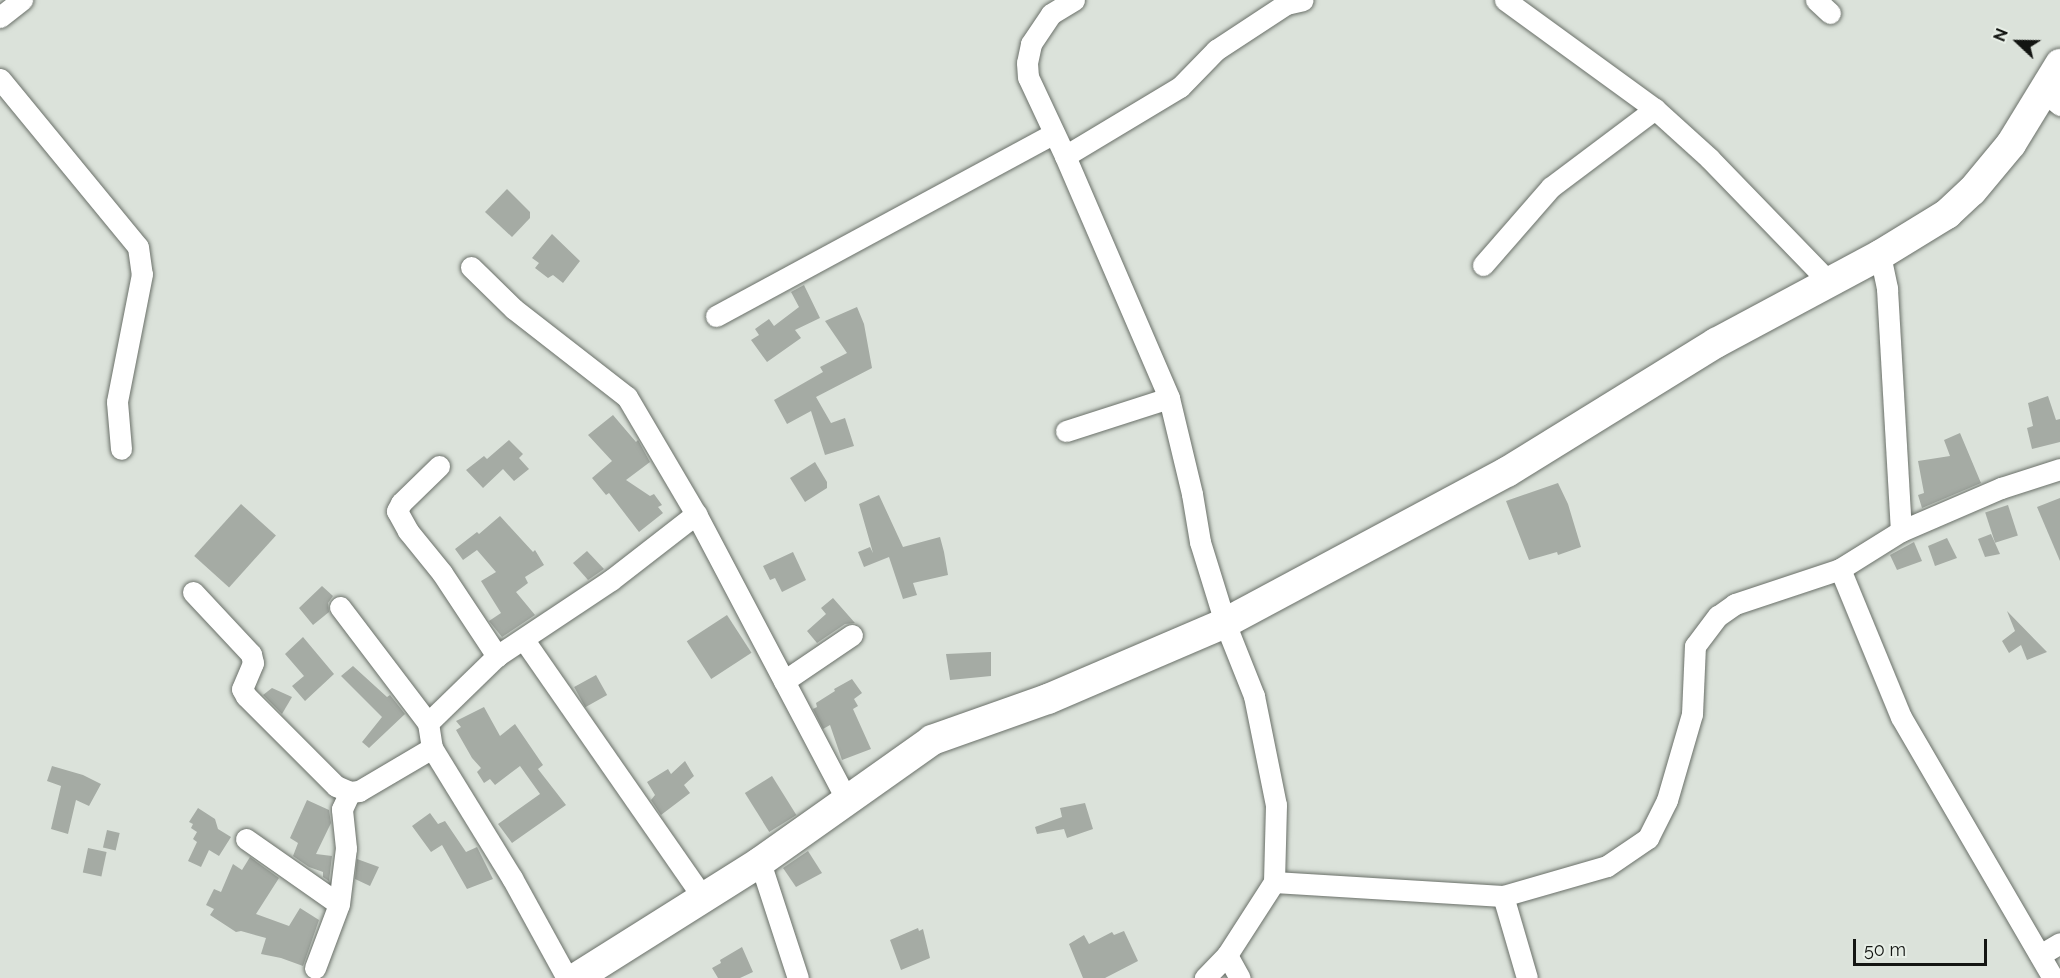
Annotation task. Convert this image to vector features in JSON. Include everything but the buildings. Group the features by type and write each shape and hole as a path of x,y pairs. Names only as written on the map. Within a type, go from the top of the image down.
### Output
{"street":[{"path":"0,16 22,0"},
{"path":"1074,0 1051,14 1031,44 1027,63 1028,77 1065,156 1169,398 1192,494 1200,542 1225,623 1254,696 1276,805 1274,882 1227,955 1205,978"},
{"path":"1065,156 1180,87 1226,44 1286,4 1303,0"},
{"path":"1505,0 1654,109 1709,158 1830,283"},
{"path":"576,978 760,862 932,740 1048,699 1225,623 1507,472 1716,343 1830,283 1947,214 1972,191 2052,99 2060,64"},
{"path":"0,79 138,247 142,274 117,402 121,449"},
{"path":"1484,265 1551,187 1654,109"},
{"path":"716,316 1054,133"},
{"path":"1880,255 1887,289 1901,531"},
{"path":"471,267 514,309 627,397 696,514 848,801"},
{"path":"1066,431 1169,398"},
{"path":"439,466 401,503 397,511 496,656"},
{"path":"1274,882 1503,896 1607,866 1648,838 1667,800 1692,714 1695,646 1718,616 1736,604 1840,569 1901,531 2001,488 2060,469"},
{"path":"428,723 496,656 524,640 611,580 696,514"},
{"path":"1840,569 1902,717 2053,978"},
{"path":"193,592 251,654 253,663 242,689 246,696 336,786 350,792 367,788 432,748"},
{"path":"340,607 428,723 432,748 512,878 567,978"},
{"path":"784,681 852,635"},
{"path":"524,640 704,899"},
{"path":"315,968 339,904 346,848 342,809 350,792"},
{"path":"246,840 339,904"},
{"path":"760,862 798,978"},
{"path":"1503,896 1527,978"},
{"path":"2040,955 2060,943"},
{"path":"1227,955 1240,978"}]}
